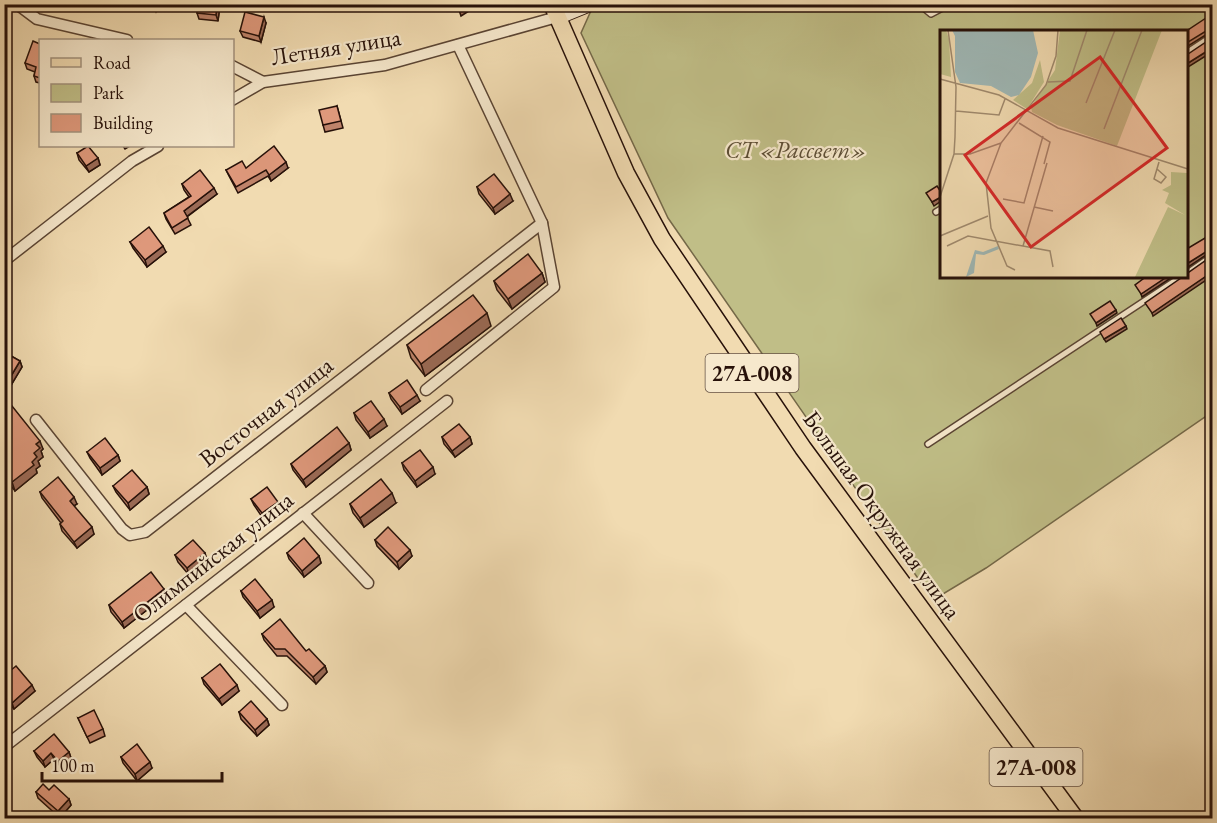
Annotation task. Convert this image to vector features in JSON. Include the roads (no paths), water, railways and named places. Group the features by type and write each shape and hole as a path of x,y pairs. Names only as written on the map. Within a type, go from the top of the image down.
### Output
{"main road":[{"name":"Большая Окружная улица","path":"554,10 626,173 662,239 803,448 1075,819"}],"street":[{"path":"17,4 37,19 124,39"},
{"name":"Летняя улица","path":"234,99 263,82 385,65 458,45 554,10 589,4"},
{"path":"426,390 554,287 542,223 458,45"},
{"path":"234,67 263,82"},
{"path":"4,261 132,161 156,147"},
{"name":"Восточная улица","path":"36,420 122,529 130,535 145,532 542,223"},
{"name":"Олимпийская улица","path":"4,747 447,401"},
{"path":"303,513 368,583"},
{"path":"186,605 282,705"}],"lane":[{"path":"920,4 931,14 950,4"},
{"path":"1187,52 1212,36"},
{"path":"1187,273 1212,256"},
{"path":"928,444 1179,278"}],"park label":[{"name":"СТ «Рассвет»","path":"796,150"}]}
